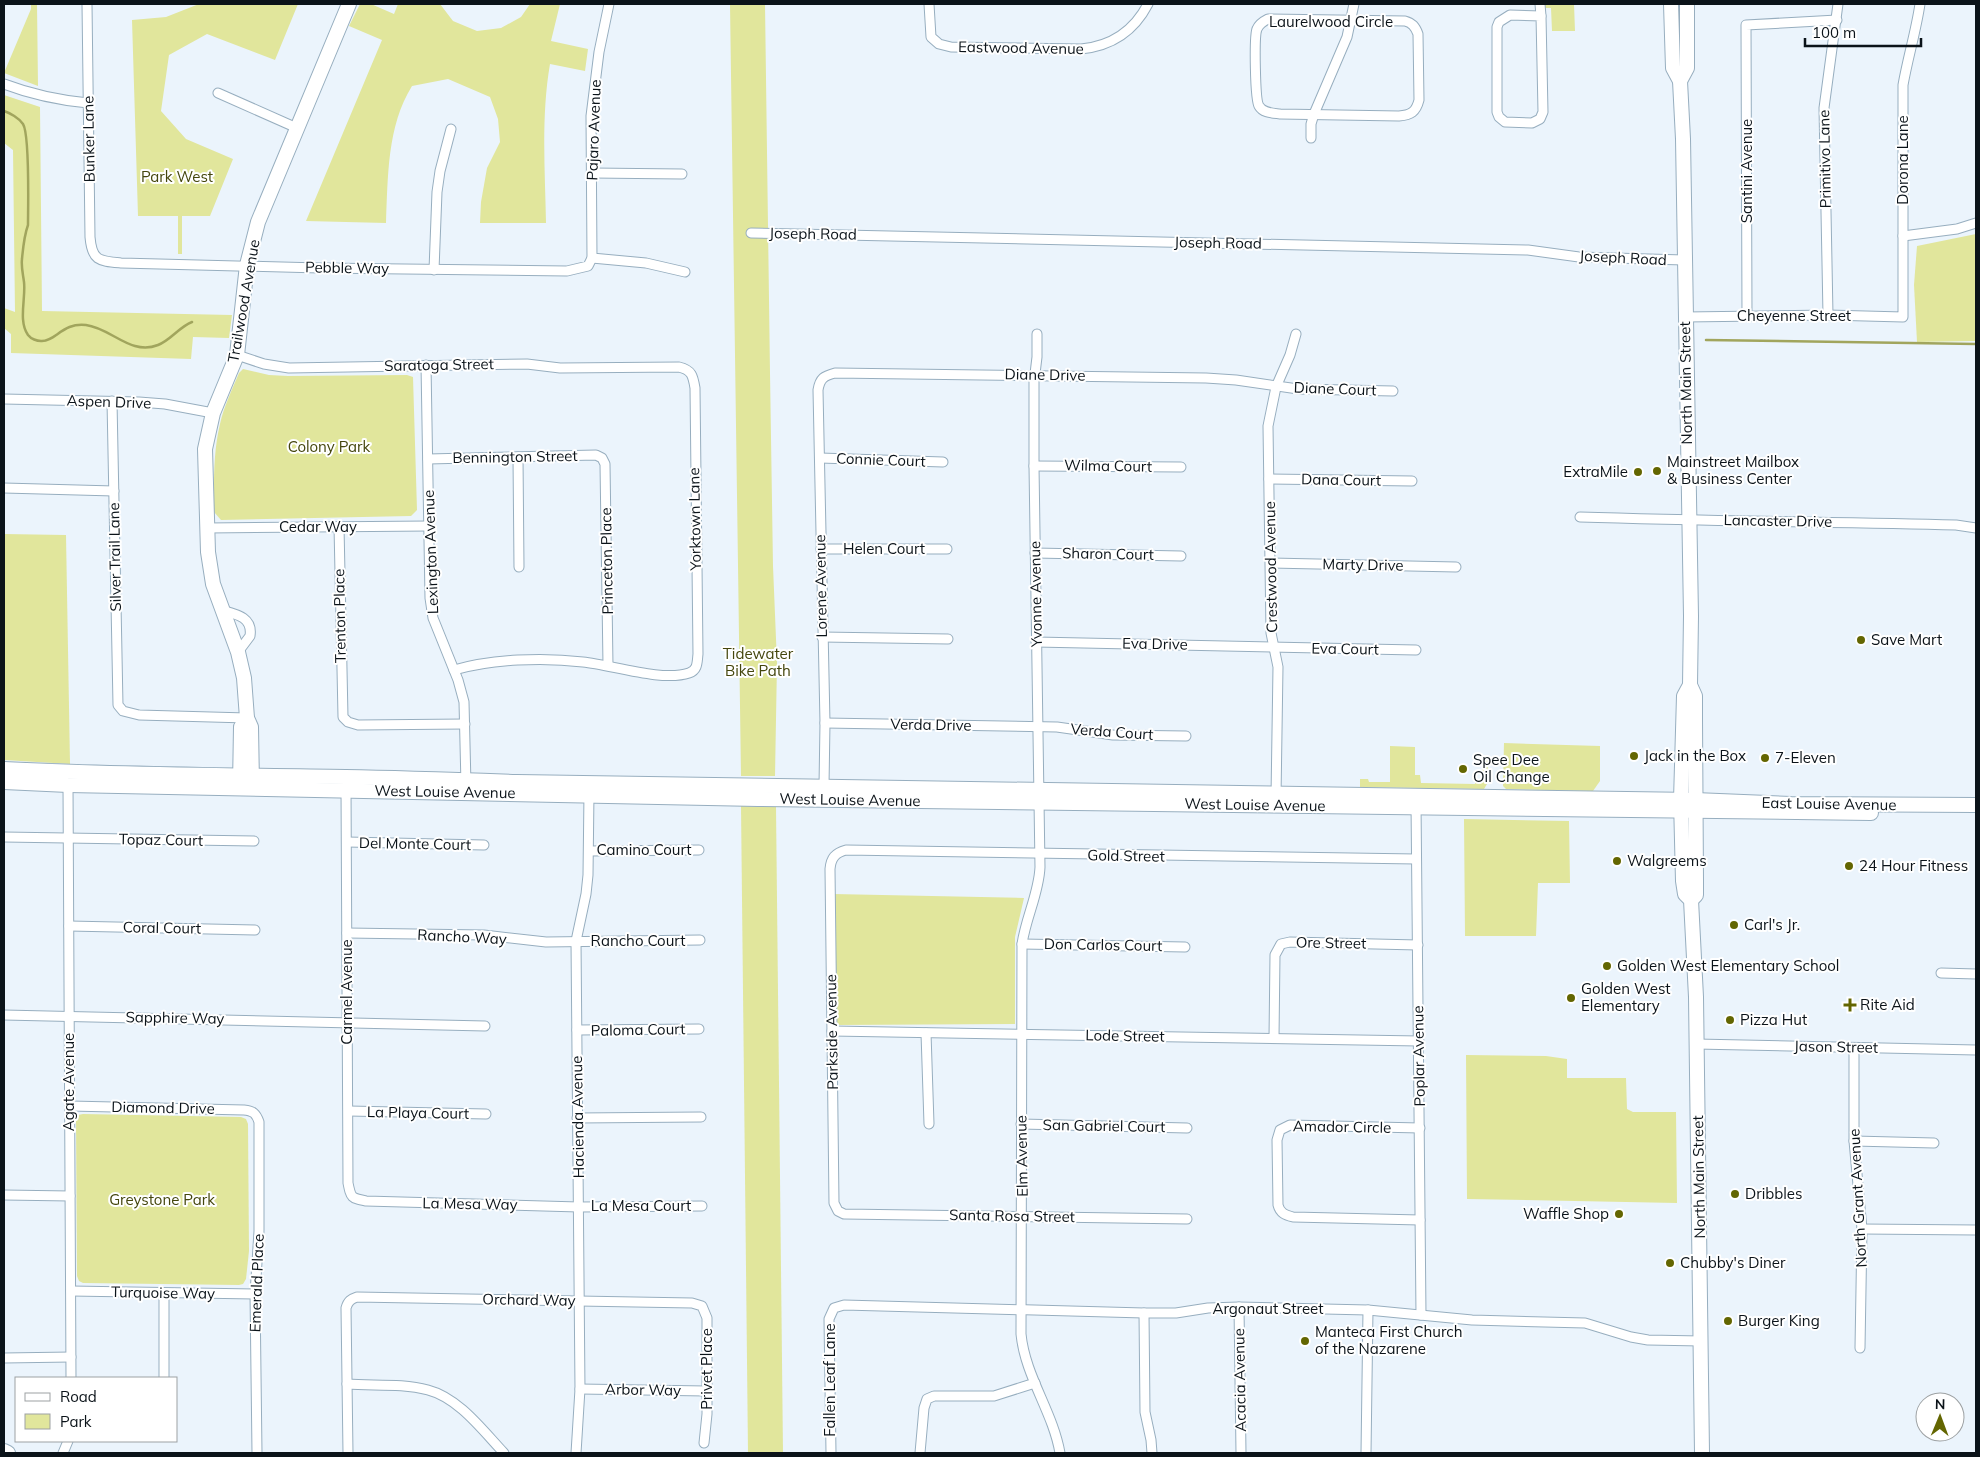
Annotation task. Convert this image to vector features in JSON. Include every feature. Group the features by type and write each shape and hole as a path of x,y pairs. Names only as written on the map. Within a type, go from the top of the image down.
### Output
{"main road":[{"name":"Trailwood Avenue","path":"246,782 251,727 247,718 244,678 238,652 213,584 208,552 205,449 213,413 237,355 247,265 258,222 349,4"},
{"name":"North Main Street","path":"1672,4 1673,68 1680,81 1691,616 1690,685 1695,696 1696,895 1691,900"},
{"name":"North Main Street","path":"1680,81 1687,68 1687,4"},
{"name":"North Main Street","path":"1690,685 1684,696 1681,806 1683,881 1685,894 1691,900 1696,997 1702,1453"},
{"name":"West Louise Avenue","path":"4,769 246,782"},
{"name":"West Louise Avenue","path":"4,782 68,785 246,782 346,783 466,787 589,788 824,786 1039,795 1681,806"},
{"name":"West Louise Avenue","path":"589,788 758,799 1039,795"},
{"name":"East Louise Avenue","path":"1681,806 1791,804 1976,805"},
{"name":"East Louise Avenue","path":"1695,806 1848,814 1976,813"},
{"path":"4,1451 8,1453"}],"street":[{"name":"Bunker Lane","path":"87,4 90,237 91,251 96,258"},
{"name":"Pajaro Avenue","path":"592,258 591,116 593,91 609,4"},
{"name":"Eastwood Avenue","path":"929,4 931,37 936,42 950,47 1095,48 1110,43 1122,36 1140,19 1148,4"},
{"path":"1311,138 1311,124 1314,114 1342,49 1354,4"},
{"path":"1540,4 1541,16 1543,112 1540,119 1532,123 1505,122 1499,118 1497,112 1497,27 1499,22 1506,16 1541,16"},
{"name":"Primitivo Lane","path":"1828,315 1824,108 1838,4"},
{"name":"Dorona Lane","path":"1902,317 1903,85 1909,52 1917,27 1920,4"},
{"name":"Laurelwood Circle","path":"1268,19 1405,21 1412,23 1416,28 1419,100 1417,108 1411,114 1399,116 1314,114 1269,113 1259,105 1256,98 1258,27 1268,19"},
{"name":"Santini Avenue","path":"1747,316 1746,25 1837,20"},
{"path":"4,84 30,94 62,101 88,103"},
{"path":"218,93 297,128"},
{"path":"434,270 436,192 451,129"},
{"path":"592,173 682,174"},
{"path":"1903,236 1957,229 1976,224"},
{"name":"Joseph Road","path":"751,233 1528,250 1580,257 1684,260"},
{"name":"Pebble Way","path":"96,258 103,261 121,263 567,271 588,266 592,258"},
{"path":"592,258 646,263 685,272"},
{"name":"Cheyenne Street","path":"1685,317 1828,315 1902,317"},
{"name":"Yvonne Avenue","path":"1037,334 1034,375 1034,466 1040,854"},
{"name":"Crestwood Avenue","path":"1276,799 1278,667 1271,633 1268,426 1276,387 1290,355 1296,334"},
{"name":"Saratoga Street","path":"237,355 264,364 289,368 527,364 560,368 642,368"},
{"name":"Lexington Avenue","path":"426,365 430,598 433,618 454,670 464,702 466,787"},
{"name":"Yorktown Lane","path":"608,665 649,673 682,674 691,672 697,666 695,388 693,376 687,369 679,367 642,368"},
{"name":"Diane Drive","path":"819,385 823,377 835,373 1216,379 1236,380 1276,387"},
{"name":"Lorene Avenue","path":"819,385 825,723 824,786"},
{"name":"Diane Court","path":"1276,387 1333,391 1393,391"},
{"name":"Aspen Drive","path":"4,399 165,404 213,413"},
{"name":"Silver Trail Lane","path":"112,402 118,705 123,711 139,715 247,718"},
{"name":"Bennington Street","path":"428,459 596,456 602,458"},
{"path":"518,457 519,568"},
{"name":"Princeton Place","path":"602,458 605,464 608,665"},
{"name":"Connie Court","path":"820,458 943,462"},
{"name":"Wilma Court","path":"1034,466 1181,467"},
{"name":"Dana Court","path":"1269,479 1412,481"},
{"path":"4,488 114,490"},
{"name":"Lancaster Drive","path":"1580,517 1689,521 1956,525 1976,528"},
{"name":"Trenton Place","path":"339,526 341,705 343,717 348,722 358,725 465,724"},
{"name":"Cedar Way","path":"207,528 429,526"},
{"name":"Helen Court","path":"821,549 947,549"},
{"name":"Sharon Court","path":"1035,553 1181,556"},
{"name":"Marty Drive","path":"1271,563 1456,567"},
{"path":"221,610 245,617 248,622 250,636 238,652"},
{"path":"822,637 948,639"},
{"name":"Eva Drive","path":"1036,642 1274,647"},
{"name":"Eva Court","path":"1274,647 1416,650"},
{"path":"454,670 477,663 493,661 580,661 608,665"},
{"name":"Verda Drive","path":"825,723 1037,727"},
{"name":"Verda Court","path":"1037,727 1057,727 1113,735 1186,736"},
{"name":"Carmel Avenue","path":"346,783 348,1183 350,1194 354,1198 361,1200"},
{"name":"Agate Avenue","path":"68,785 71,1377"},
{"name":"Hacienda Avenue","path":"576,1453 580,1389 580,1300 576,941 586,894 589,851 589,788"},
{"name":"Poplar Avenue","path":"1416,802 1421,1315"},
{"name":"Topaz Court","path":"4,837 254,841"},
{"name":"Del Monte Court","path":"347,842 484,845"},
{"name":"Camino Court","path":"589,851 699,850"},
{"name":"Gold Street","path":"836,853 846,850 1416,859"},
{"name":"Parkside Avenue","path":"836,853 830,869 834,1203 838,1211"},
{"name":"Elm Avenue","path":"1040,854 1040,881 1025,923 1022,944 1020,1035 1022,1341 1026,1359 1054,1428 1060,1453"},
{"name":"Coral Court","path":"69,926 254,930"},
{"name":"Rancho Way","path":"347,933 484,935 534,942 576,941"},
{"name":"Rancho Court","path":"576,941 700,940"},
{"name":"Ore Street","path":"1274,1038 1275,955 1282,944 1290,942 1418,945"},
{"name":"Don Carlos Court","path":"1022,944 1185,947"},
{"path":"1941,973 1976,974"},
{"name":"Sapphire Way","path":"4,1015 485,1026"},
{"name":"Paloma Court","path":"577,1030 699,1029"},
{"name":"Lode Street","path":"832,1031 1418,1042"},
{"path":"926,1034 929,1124"},
{"name":"Jason Street","path":"1696,1044 1976,1050"},
{"name":"North Grant Avenue","path":"1854,1048 1854,1141 1862,1229 1860,1348"},
{"name":"Diamond Drive","path":"70,1106 244,1110 255,1114"},
{"name":"La Playa Court","path":"349,1111 486,1114"},
{"name":"Emerald Place","path":"255,1114 259,1122 259,1232 255,1294 257,1453"},
{"path":"577,1118 701,1118"},
{"name":"San Gabriel Court","path":"1021,1124 1187,1128"},
{"name":"Amador Circle","path":"1420,1128 1290,1125 1280,1130 1277,1140 1278,1205 1279,1210 1285,1215 1293,1218 1420,1220"},
{"path":"1854,1141 1934,1143"},
{"path":"4,1195 70,1196"},
{"name":"La Mesa Way","path":"361,1200 579,1207"},
{"name":"La Mesa Court","path":"579,1207 702,1206"},
{"name":"Santa Rosa Street","path":"838,1211 844,1214 1187,1219"},
{"path":"1862,1229 1976,1230"},
{"name":"Turquoise Way","path":"71,1291 255,1294"},
{"path":"164,1293 164,1377"},
{"name":"Orchard Way","path":"347,1384 346,1308 347,1303 352,1298 365,1296 692,1303"},
{"name":"Privet Place","path":"692,1303 702,1306 707,1318 707,1414 704,1443"},
{"name":"Argonaut Street","path":"834,1308 844,1305 1144,1313 1176,1313 1208,1308 1239,1307 1368,1310 1472,1320 1585,1323 1630,1337 1648,1340 1701,1341"},
{"name":"Acacia Avenue","path":"1239,1307 1241,1453"},
{"name":"Fallen Leaf Lane","path":"831,1453 829,1319 834,1308"},
{"path":"1366,1453 1368,1310"},
{"path":"1144,1313 1145,1412 1152,1453"},
{"path":"4,1358 71,1357"},
{"path":"920,1453 925,1402 927,1399 938,1396 994,1396 1035,1383"},
{"path":"348,1453 347,1384 413,1387 441,1395 457,1405 504,1453"},
{"name":"Arbor Way","path":"580,1389 706,1391"}],"green space":[{"path":"31,4 37,4 38,86 4,73 31,9"},
{"name":"Park West","path":"199,4 298,4 275,60 207,34 169,55 161,111 186,139 233,159 210,216 182,216 182,254 178,254 178,216 138,216 132,20 166,17"},
{"path":"360,4 371,4 394,14 398,4 440,4 453,21 477,31 501,28 521,17 530,4 560,4 551,41 588,49 585,71 550,64 545,103 546,223 480,223 481,202 487,168 500,142 498,119 490,97 448,79 412,86 404,101 393,135 390,152 386,223 306,221 382,40 349,26"},
{"name":"Tidewater Bike Path","path":"730,4 765,4 773,566 777,663 775,776 741,776"},
{"path":"1543,4 1574,4 1575,31 1552,31 1551,8 1543,8"},
{"path":"4,95 40,107 42,311 232,315 229,338 193,337 191,359 11,353 11,334 4,328 4,308 15,312 13,150 4,143"},
{"path":"1976,234 1976,341 1917,342 1914,285 1917,246"},
{"name":"Colony Park","path":"243,369 269,375 288,376 407,375 413,377 417,510 411,516 221,520 214,512 216,446 228,398 239,373"},
{"path":"4,534 66,535 70,764 4,760"},
{"path":"1504,743 1600,746 1600,781 1593,791 1506,789 1503,786"},
{"path":"1390,746 1415,747 1415,775 1420,775 1421,783 1475,784 1475,781 1482,781 1482,761 1488,760 1487,784 1484,789 1360,787 1360,779 1368,779 1369,782 1390,782"},
{"path":"741,806 776,807 783,1453 748,1453"},
{"path":"1464,819 1569,821 1570,883 1538,883 1536,936 1465,936"},
{"path":"833,894 1024,898 1015,937 1015,1024 836,1025"},
{"path":"1466,1055 1546,1056 1567,1059 1567,1078 1626,1078 1627,1109 1633,1112 1676,1112 1677,1203 1467,1199"},
{"name":"Greystone Park","path":"78,1115 241,1117 246,1119 248,1124 249,1251 246,1279 243,1284 83,1283 79,1281 77,1276 76,1120"}],"waterway":[{"path":"4,111 14,116 23,124 27,142 28,225 22,265 24,288 23,323 28,335 41,341 51,338 71,326 86,325 95,327 130,344 148,347 163,343 192,322"},
{"path":"1706,340 1976,344"}],"place":[{"name":"Mainstreet Mailbox & Business Center","path":"1657,471"},
{"name":"ExtraMile","path":"1638,472"},
{"name":"Save Mart","path":"1861,640"},
{"name":"Jack in the Box","path":"1634,756"},
{"name":"7-Eleven","path":"1765,758"},
{"name":"Spee Dee Oil Change","path":"1463,769"},
{"name":"Walgreems","path":"1617,861"},
{"name":"24 Hour Fitness","path":"1849,866"},
{"name":"Carl's Jr.","path":"1734,925"},
{"name":"Golden West Elementary School","path":"1607,966"},
{"name":"Golden West Elementary","path":"1571,998"},
{"name":"Rite Aid","path":"1850,1005"},
{"name":"Pizza Hut","path":"1730,1020"},
{"name":"Dribbles","path":"1735,1194"},
{"name":"Waffle Shop","path":"1619,1214"},
{"name":"Chubby's Diner","path":"1670,1263"},
{"name":"Burger King","path":"1728,1321"},
{"name":"Manteca First Church of the Nazarene","path":"1305,1341"}]}
